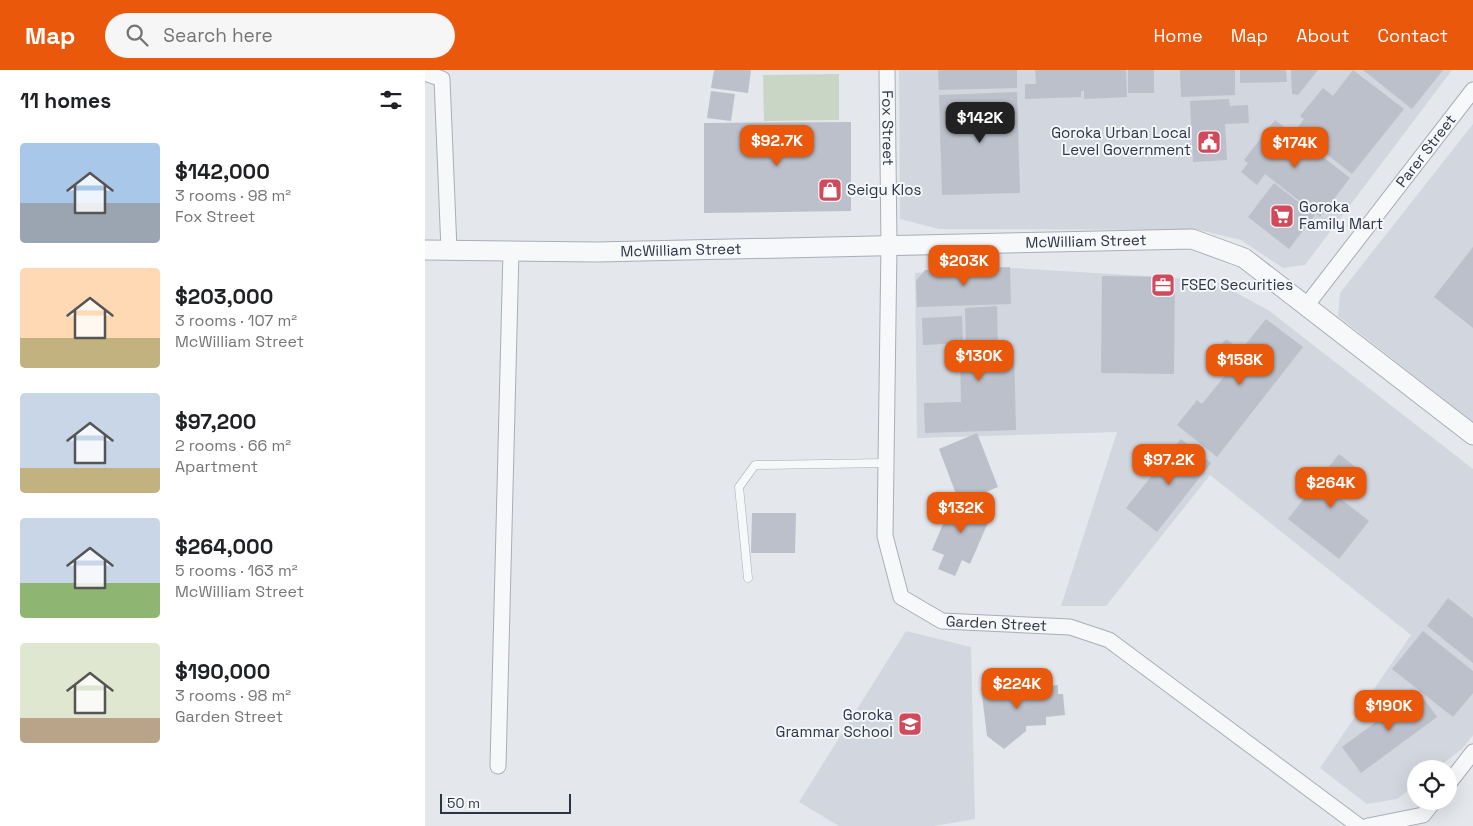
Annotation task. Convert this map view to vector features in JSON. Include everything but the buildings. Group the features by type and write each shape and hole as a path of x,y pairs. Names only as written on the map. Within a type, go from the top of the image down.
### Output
{"street":[{"name":"Fox Street","path":"887,70 889,245"},
{"path":"425,73 446,74 449,250"},
{"name":"Parer Street","path":"1306,306 1473,90"},
{"name":"McWilliam Street","path":"425,250 597,252 1192,239 1244,258 1473,435"},
{"name":"Garden Street","path":"889,245 885,536 901,597 942,621 1070,627 1109,640 1359,826"},
{"path":"498,766 511,251"},
{"path":"1457,773 1473,752"},
{"path":"1368,826 1423,815 1427,810"}],"lane":[{"path":"748,578 739,487 755,465 886,464"}],"shaded area":[{"path":"899,70 1452,70 1305,265 1283,268 1241,240 1199,230 939,229 900,219"},
{"path":"1473,124 1473,422 1338,316 1340,293"},
{"path":"1012,268 1213,280 1268,310 1473,469 1473,735 1462,749 1448,760 1407,760 1407,791 1397,799 1367,804 1320,768 1411,635 1210,475 1106,606 1061,606 1117,432 917,438 915,273"},
{"name":"Goroka Grammar School","path":"906,631 971,647 975,819 934,826 839,826 799,802"}],"green space":[{"path":"839,74 839,120 764,121 763,75"}],"place":[{"name":"Goroka Urban Local Level Government","path":"1209,142"},
{"name":"Seigu Klos","path":"830,190"},
{"name":"Goroka Family Mart","path":"1282,216"},
{"name":"FSEC Securities","path":"1163,285"},
{"name":"Goroka Grammar School","path":"910,724"}]}
